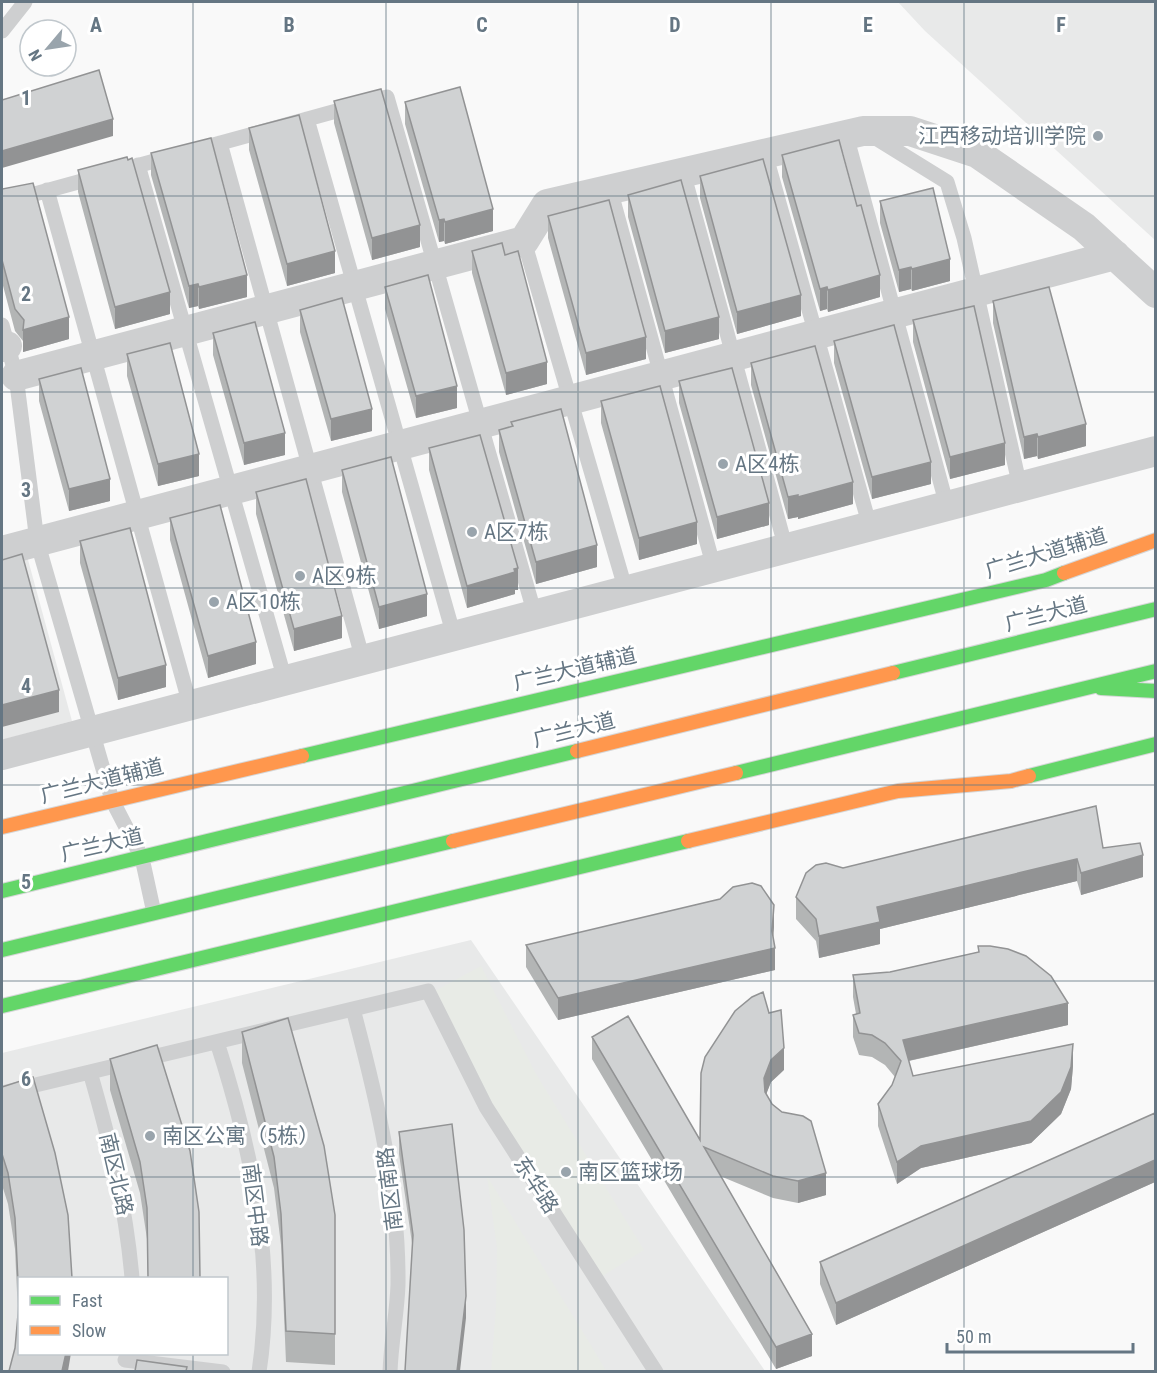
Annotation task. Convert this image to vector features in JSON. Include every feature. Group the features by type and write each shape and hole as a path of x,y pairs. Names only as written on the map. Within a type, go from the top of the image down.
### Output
{"main road":[{"name":"广兰大道辅道","path":"2,827 1046,580 1155,540"},
{"path":"1128,616 1155,599"},
{"name":"广兰大道","path":"2,891 1155,609"},
{"path":"2,950 1155,671"},
{"path":"1084,687 1155,691"},
{"path":"2,1006 898,791 1011,781 1155,744"}],"street":[{"path":"16,376 524,241 547,204 854,133 910,132 976,153 1084,226 1155,293"},
{"path":"2,551 1115,255"},
{"path":"2,754 1155,451"}],"lane":[{"path":"2,30 26,2"},
{"path":"2,203 387,97 535,615"},
{"path":"307,119 454,636"},
{"path":"854,133 948,182 976,292 1020,487"},
{"path":"854,133 895,314 947,506"},
{"path":"220,143 363,660"},
{"path":"765,153 870,526"},
{"path":"138,165 285,680"},
{"path":"683,172 786,549"},
{"path":"610,189 663,375 714,568"},
{"path":"47,190 190,705"},
{"path":"524,241 626,591"},
{"path":"3,339 16,376 37,541 112,800 142,858 154,913"},
{"name":"东华路","path":"353,1009 428,991 486,1107 656,1371"},
{"path":"2,1093 353,1009"},
{"name":"南区南路","path":"353,1009 376,1102 394,1198 398,1285 390,1371"},
{"name":"南区中路","path":"217,1042 239,1110 254,1180 264,1289 263,1342 259,1371"},
{"name":"南区北路","path":"90,1072 118,1176 128,1224 132,1277"},
{"path":"125,1362 223,1371"}],"shaded area":[{"name":"江西移动培训学院","path":"898,2 1155,2 1155,240 925,31"},
{"path":"27,556 72,721 2,740 2,563"},
{"path":"471,940 765,1371 2,1371 2,1053"},
{"name":"南区篮球场","path":"481,966 536,1074 644,1250 601,1277 487,1095 435,991"},
{"path":"487,1176 606,1371 491,1371 496,1308 497,1248"},
{"path":"2,1258 6,1329 2,1354"}],"building":[{"path":"99,70 113,119 2,151 2,100"},
{"path":"460,87 493,209 445,222 444,219 439,220 405,102"},
{"path":"381,89 420,225 372,238 334,101"},
{"path":"299,115 335,251 287,264 249,128"},
{"path":"211,138 247,275 199,287 198,284 189,286 151,153"},
{"path":"839,140 857,206 861,205 880,275 828,290 827,287 820,289 782,155"},
{"path":"127,157 128,160 132,158 170,292 115,307 78,170"},
{"path":"763,159 801,295 737,312 700,176"},
{"path":"681,180 719,317 665,331 628,195"},
{"path":"33,183 69,317 23,330 24,320 15,309 2,260 2,189"},
{"path":"933,188 950,259 899,270 880,201"},
{"path":"609,200 646,337 586,353 548,216"},
{"path":"502,243 505,255 518,251 547,362 506,373 472,251"},
{"path":"428,275 457,386 416,396 385,287"},
{"path":"1049,287 1086,424 1038,437 1037,434 1024,437 993,301"},
{"path":"342,298 372,409 331,419 300,310"},
{"path":"974,306 1005,443 950,457 913,320"},
{"path":"255,322 285,433 244,443 213,333"},
{"path":"894,325 931,462 872,477 834,341"},
{"path":"170,343 199,454 158,464 127,354"},
{"path":"815,346 853,482 798,497 798,495 788,497 751,363"},
{"path":"81,368 110,479 69,489 39,379"},
{"name":"A区4栋","path":"732,368 769,503 717,517 679,381"},
{"path":"660,386 697,522 639,538 601,401"},
{"path":"561,409 597,545 536,562 499,430 513,426 511,422"},
{"name":"A区7栋","path":"480,435 518,568 514,569 515,572 467,586 429,448"},
{"path":"391,457 427,594 379,607 342,470"},
{"name":"A区9栋","path":"306,479 342,616 294,629 256,492"},
{"name":"A区10栋","path":"220,505 256,642 208,656 170,518"},
{"path":"130,528 166,665 118,678 80,541"},
{"path":"22,554 59,690 2,705 2,560"},
{"path":"1096,806 1103,848 1140,843 1143,855 1081,873 1077,859 877,907 880,922 819,936 816,919 796,897 806,873 816,865 826,863 843,868"},
{"path":"752,883 761,886 774,905 772,931 775,948 558,998 526,945 720,899 733,887"},
{"path":"978,946 1008,949 1026,956 1051,976 1068,1003 903,1040 913,1076 1073,1044 1071,1067 1061,1092 1031,1121 921,1146 897,1162 878,1104 892,1085 901,1061 885,1043 872,1035 859,1033 853,1015 860,1013 853,975 890,972 979,952"},
{"path":"763,992 769,1013 781,1010 784,1048 771,1060 764,1078 765,1092 772,1104 782,1112 803,1116 811,1121 826,1173 798,1181 773,1176 704,1147 812,1334 776,1347 592,1037 628,1016 700,1140 701,1073 705,1057 735,1011 752,997"},
{"path":"288,1018 324,1146 335,1215 335,1334 286,1331 281,1214 274,1157 242,1032"},
{"name":"南区公寓（5栋）","path":"157,1045 190,1151 199,1212 200,1277 148,1277 147,1208 140,1162 110,1059"},
{"path":"33,1077 55,1153 68,1215 72,1277 18,1277 18,1282 15,1218 8,1173 2,1154 2,1087"},
{"path":"1155,1113 1155,1160 836,1303 820,1262"},
{"path":"452,1124 464,1230 466,1296 457,1371 405,1371 413,1235 399,1132"},
{"path":"18,1314 18,1355 66,1355 62,1371 9,1371 15,1348"},
{"path":"137,1360 187,1367 186,1371 135,1371"}],"traffic: fast":[{"path":"302,756 1046,580 1064,573"},
{"path":"893,673 1156,609"},
{"path":"736,773 1156,671"},
{"path":"1101,688 1156,691"},
{"path":"1029,776 1156,744"},
{"path":"2,891 577,751"},
{"path":"2,950 453,841"},
{"path":"2,1006 688,841"}],"traffic: slow":[{"path":"1064,573 1156,540"},
{"path":"577,751 893,673"},
{"path":"2,827 302,756"},
{"path":"453,841 736,773"},
{"path":"688,841 898,791 1011,781 1029,776"}],"place":[{"name":"江西移动培训学院","path":"1098,136"},
{"name":"A区4栋","path":"723,464"},
{"name":"A区7栋","path":"472,532"},
{"name":"A区9栋","path":"300,576"},
{"name":"A区10栋","path":"214,602"},
{"name":"南区公寓（5栋）","path":"150,1136"},
{"name":"南区篮球场","path":"566,1172"}]}
